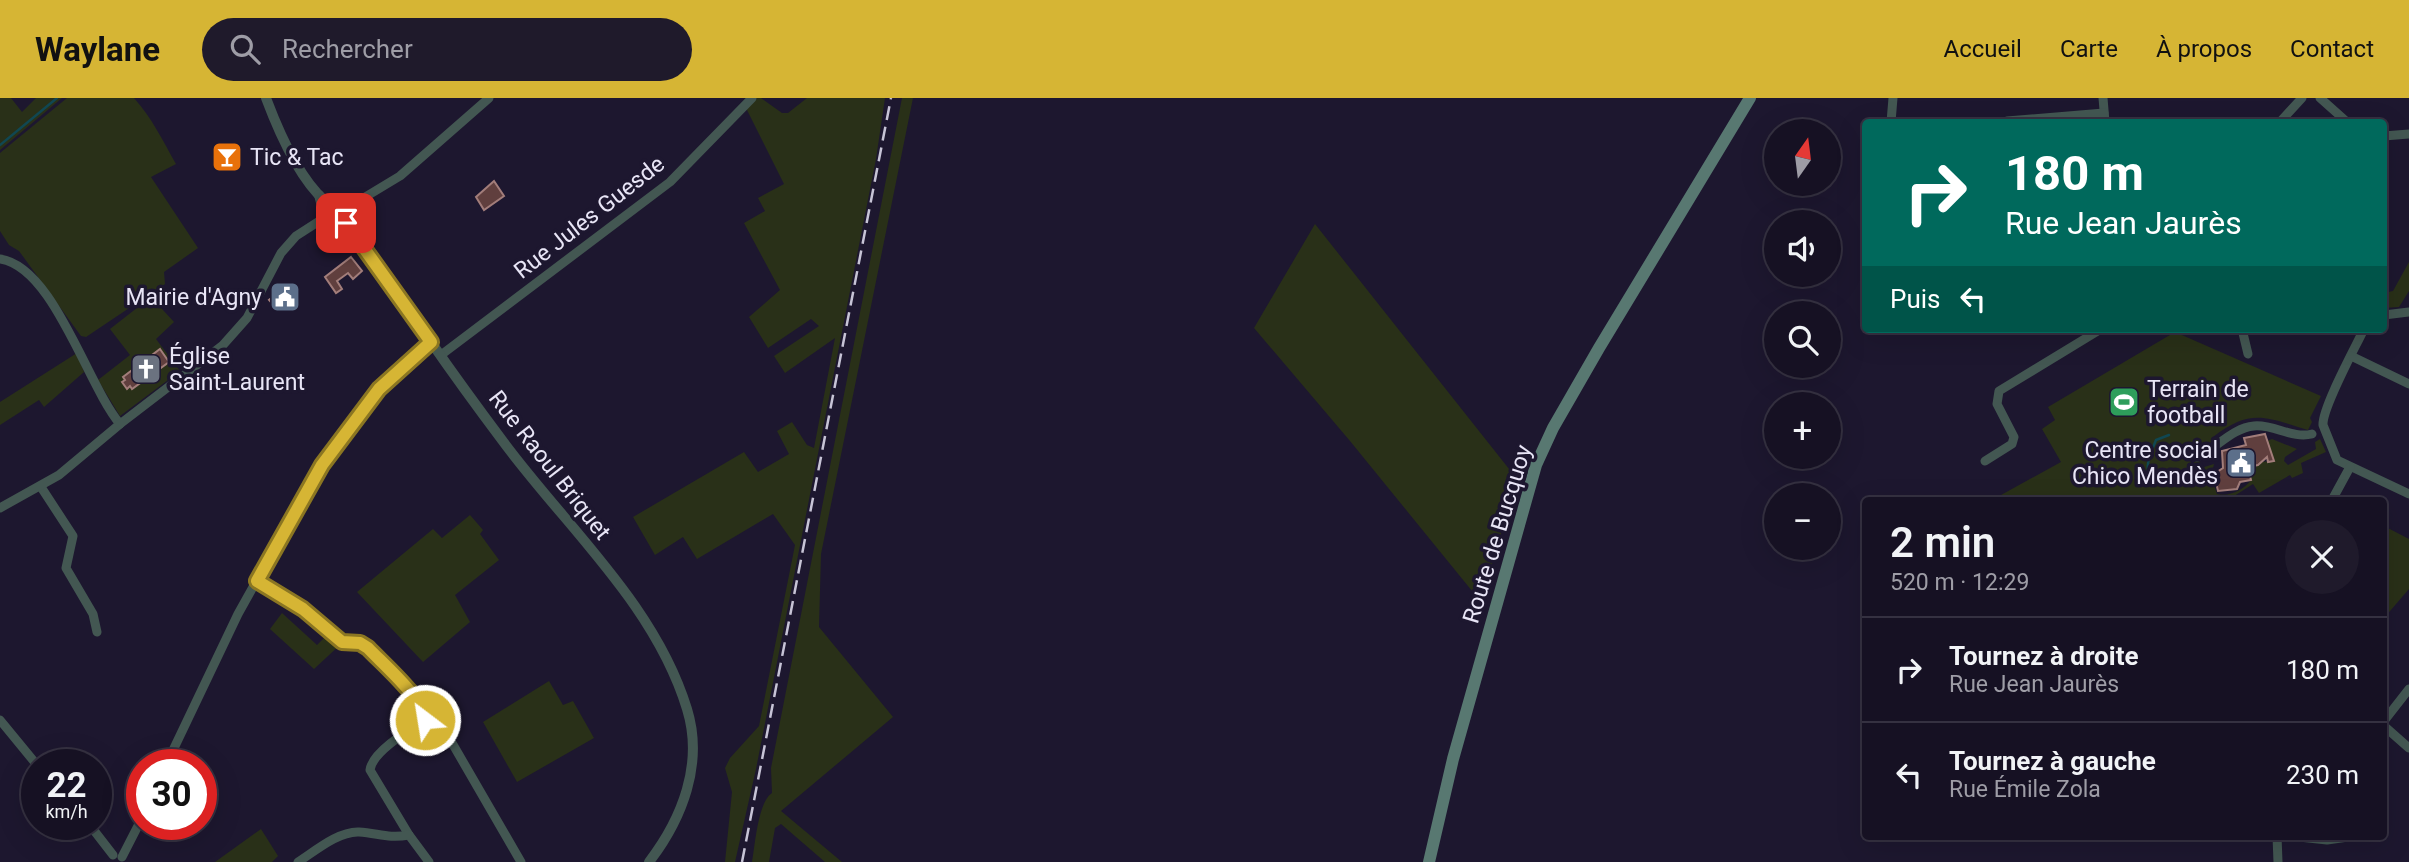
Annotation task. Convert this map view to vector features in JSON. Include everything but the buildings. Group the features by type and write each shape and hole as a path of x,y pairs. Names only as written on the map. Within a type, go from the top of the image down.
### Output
{"main road":[{"name":"Route de Bucquoy","path":"1429,862 1453,759 1536,465 1553,428 1593,358 1750,98"}],"street":[{"name":"Rue Raoul Briquet","path":"266,98 289,151 333,214 350,230 528,474 629,598 654,637 676,680 688,710 692,744 687,793 672,828 649,862"},
{"path":"0,508 59,475 120,424 198,366 234,335 247,318 281,253 296,236 400,176 489,98"},
{"name":"Rue Jules Guesde","path":"441,355 660,190 752,98"},
{"path":"1891,119 1893,98"},
{"path":"2072,119 2104,118 2103,98"},
{"path":"2283,119 2302,98"},
{"path":"2320,98 2344,119"},
{"path":"2387,136 2409,134"},
{"path":"0,259 17,265 36,283 78,345 97,390 120,424"},
{"path":"2387,315 2409,312"},
{"path":"1985,461 2012,444 2014,438 1997,404 1999,391 2094,333"},
{"path":"2243,333 2248,354"},
{"path":"2362,333 2327,409 2323,425 2334,456 2350,467 2409,494"},
{"path":"174,749 220,651 322,465 379,389 431,342"},
{"path":"2351,356 2409,384"},
{"path":"2197,457 2251,426 2267,426 2304,436 2312,435"},
{"path":"2334,497 2350,467"},
{"path":"41,487 73,536 66,568 93,614 97,632"},
{"path":"257,581 294,603 342,642 360,643 368,648 416,700 425,720"},
{"path":"2387,720 2409,689"},
{"path":"0,720 24,749"},
{"path":"429,862 409,835 370,770 371,761 379,753 425,720 433,720 444,729 521,862"},
{"path":"2387,727 2409,748"},
{"path":"298,862 339,838 356,832 393,838 409,835"},
{"path":"102,840 117,859 129,840"},
{"path":"2277,840 2277,862"}],"green space":[{"path":"0,98 11,98 22,112 36,98 62,98 0,150"},
{"path":"67,98 134,98 152,122 176,164 151,177 198,248 164,272 165,284 86,337 81,336 19,251 9,245 0,231 0,153"},
{"path":"752,98 761,98 782,113 788,113 807,98 885,98 876,159 756,769 735,862 725,862 732,792 725,768 730,758 759,726 795,545 773,514 697,559 683,537 655,555 633,517 744,452 758,472 789,454 777,431 792,422 807,445 814,448 835,338 785,373 774,356 819,326 811,319 768,348 749,317 780,290 744,223 765,211 758,198 784,184 745,106"},
{"path":"902,98 913,98 821,554 819,627 893,717 781,811 842,862 825,862 781,824 775,828 769,862 752,862 760,814 772,793 771,768"},
{"path":"1315,224 1517,479 1481,602 1254,328"},
{"path":"2409,262 2409,291 2399,307 2387,308 2387,292 2393,291"},
{"path":"151,297 174,322 156,339 180,371 120,416 98,380 130,355 110,329","holes":["161,352 166,359 133,389 130,386 127,388 122,382 125,380 123,377"]},
{"path":"2177,333 2321,396 2310,418 2312,422 2308,430 2269,419 2248,419 2226,428 2213,437 2218,440 2195,454 2186,454 2192,464 2198,460 2204,467 2214,464 2211,476 2217,494 2231,494 2240,490 2251,480 2248,467 2260,462 2274,461 2267,441 2272,439 2297,449 2285,457 2284,461 2288,465 2316,449 2315,442 2320,439 2326,452 2301,463 2303,473 2292,478 2290,475 2259,493 2253,484 2233,497 1997,497 2061,462 2042,429 2055,420 2048,407"},
{"path":"77,353 84,372 44,407 39,400 0,425 0,402"},
{"path":"470,515 483,530 480,534 499,560 455,595 470,622 423,662 357,592 433,529 442,538"},
{"path":"2387,528 2409,539 2409,589 2387,615"},
{"path":"282,613 317,645 329,633 342,643 314,669 270,629"},
{"path":"549,681 563,705 573,701 594,738 517,782 483,722"},
{"path":"261,829 278,856 272,862 215,862"}],"waterway":[{"path":"0,145 57,98"},
{"path":"2150,479 2148,464 2156,440 2169,435"}],"railway":[{"path":"742,862 891,98"}],"place":[{"name":"Tic & Tac","path":"227,157"},
{"name":"Mairie d'Agny","path":"285,297"},
{"name":"Église Saint-Laurent","path":"146,369"},
{"name":"Terrain de football","path":"2124,402"},
{"name":"Centre social Chico Mendès","path":"2241,463"}],"route":[{"path":"346,223 431,342 388,379 359,414 301,499 257,581 303,609 342,642 360,643 368,648 416,700 425,720"}]}
